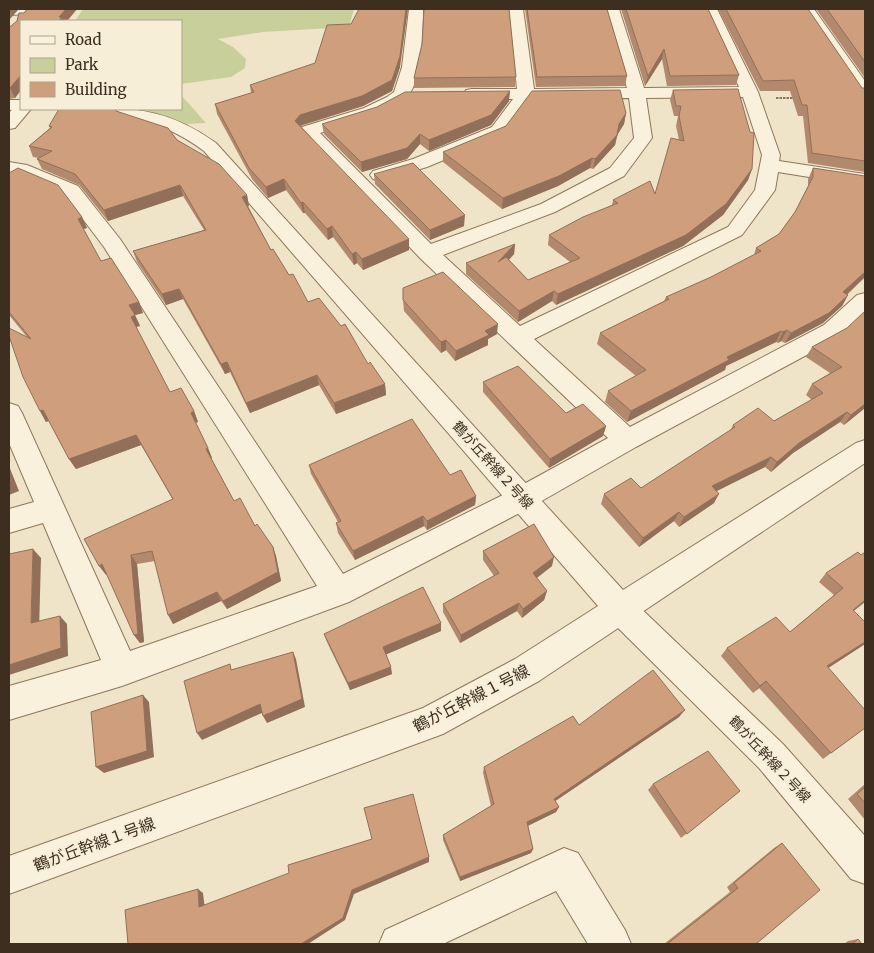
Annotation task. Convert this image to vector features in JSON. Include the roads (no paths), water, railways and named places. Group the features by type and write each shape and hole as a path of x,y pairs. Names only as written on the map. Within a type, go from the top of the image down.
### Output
{"street":[{"path":"416,9 408,81 410,95 383,107 308,131 428,253 627,440"},
{"path":"358,181 420,163 498,131 526,94 516,9"},
{"path":"428,253 548,208 617,172 643,138 637,92 612,9"},
{"path":"518,338 734,231 766,190 771,155 751,94 710,9"},
{"path":"807,9 865,93"},
{"path":"9,11 27,10"},
{"path":"15,25 27,10"},
{"path":"459,94 637,92 751,94"},
{"path":"9,124 20,110"},
{"name":"鶴が丘幹線２号線","path":"117,110 150,115 192,133 210,147 620,609 771,756 865,865"},
{"path":"770,165 865,180"},
{"path":"9,168 20,169 71,190 113,244 338,592"},
{"path":"9,703 122,670 338,592 523,498 627,440 832,331 865,300"},
{"path":"9,413 122,670"},
{"name":"鶴が丘幹線１号線","path":"9,875 431,722 528,670 865,450"},
{"path":"9,521 52,510"},
{"path":"399,944 564,867 611,944"}]}
